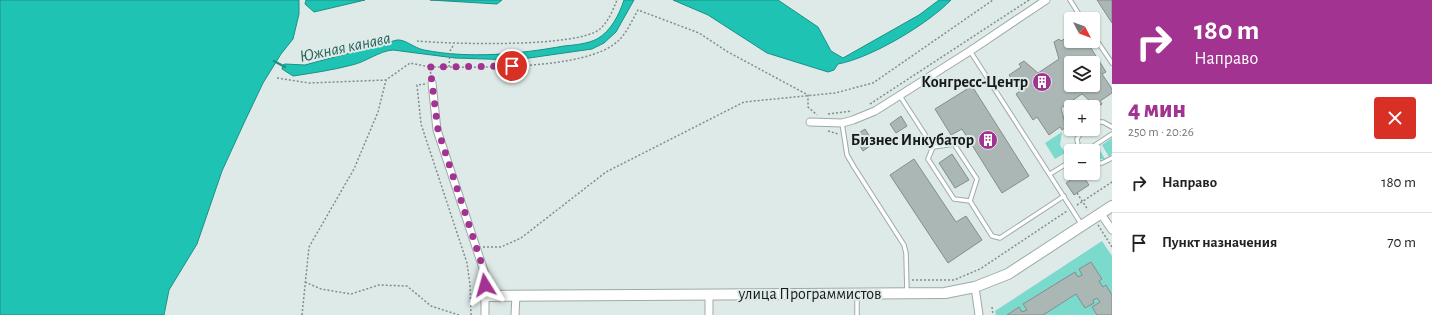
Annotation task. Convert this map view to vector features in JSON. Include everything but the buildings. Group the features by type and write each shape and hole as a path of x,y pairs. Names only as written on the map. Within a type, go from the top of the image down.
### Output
{"street":[{"path":"810,122 842,123 874,111 970,51 1046,0"},
{"path":"432,82 438,130 485,274 485,315"},
{"name":"улица Программистов","path":"484,296 945,293 975,287 1008,274 1112,206"},
{"path":"1101,214 1112,230"},
{"path":"975,287 978,315"},
{"path":"709,294 709,315"},
{"path":"515,315 516,295"}],"lane":[{"path":"1070,0 1078,12"},
{"path":"1100,45 1112,63"},
{"path":"970,51 1072,208 1082,226"},
{"path":"900,96 933,147"},
{"path":"1100,122 1112,127"},
{"path":"842,123 848,155 904,245 906,253 907,294"},
{"path":"1097,144 1112,134"},
{"path":"933,147 954,144 978,179 970,201"},
{"path":"933,147 928,160 954,199 970,201"},
{"path":"1100,163 1112,158"},
{"path":"1050,174 1062,167"},
{"path":"970,201 992,236 1000,238 1064,196"},
{"path":"857,294 857,315"}],"path":[{"path":"417,41 454,44 548,42 583,37 600,29 613,11 618,0"},
{"path":"476,247 501,247 521,238 606,172 744,102 835,93 873,83 993,0"},
{"path":"868,106 1029,0"},
{"path":"277,78 309,83 386,80 410,63 430,67 512,66 583,59 608,49 619,40 638,10 699,34 728,52 808,95"},
{"path":"450,67 450,51 454,44"},
{"path":"430,67 432,82 417,85 421,124 467,263 470,285 471,315"},
{"path":"302,315 308,247 354,169 378,112 386,80"},
{"path":"808,95 808,107 817,115"},
{"path":"810,122 817,115 857,110"},
{"path":"827,114 828,132 837,132 840,141"},
{"path":"907,280 954,280 980,269 1112,182"},
{"path":"1078,193 1083,201"},
{"path":"305,282 321,289 351,294 379,285 407,286 431,306 459,315"},
{"path":"992,307 993,315"}],"shaded area":[{"path":"0,0 299,0 299,14 293,39 281,54 263,83 244,123 222,171 197,244 169,290 164,315 0,315"},
{"path":"306,0 365,0 314,12 305,4"},
{"path":"430,0 502,0 497,4"},
{"path":"624,0 634,0 616,32 604,43 592,49 515,60 455,58 393,50 383,52 357,64 323,71 293,76 282,69 283,65 285,64 305,65 397,40 424,50 441,53 477,55 530,51 585,43 597,39 606,32 617,17"},
{"path":"673,0 778,0 818,27 831,51 843,58 919,15 939,0 951,0 928,19 898,39 866,55 838,64 834,70 828,72 767,53 708,15"},
{"path":"1062,132 1060,145 1064,154 1055,159 1045,143"},
{"path":"1112,138 1112,154 1109,157 1102,145"},
{"path":"1100,150 1105,159 1100,159"},
{"path":"1102,241 1112,256 1112,315 996,315 995,311"}],"waterway":[{"name":"Южная канава","path":"274,61 285,67"}],"place":[{"name":"Конгресс-Центр","path":"1042,82"},
{"name":"Бизнес Инкубатор","path":"988,140"}],"route":[{"path":"485,285 485,274 435,119 430,67 483,68 512,66"}]}
